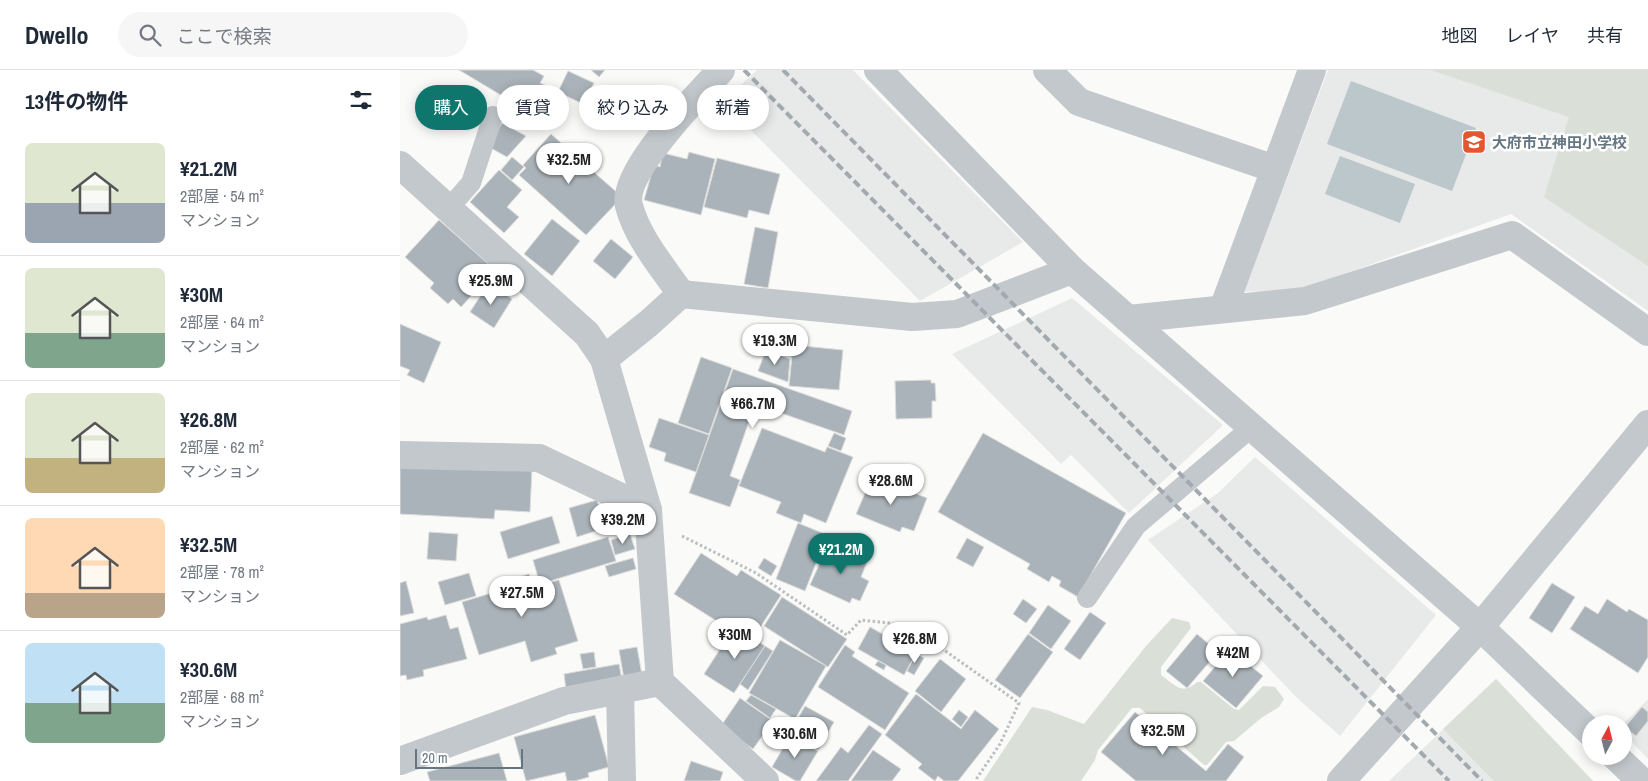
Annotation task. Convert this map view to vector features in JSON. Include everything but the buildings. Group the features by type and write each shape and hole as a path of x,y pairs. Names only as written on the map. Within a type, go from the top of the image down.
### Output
{"street":[{"path":"680,294 641,236 628,204 632,178 654,145 721,70"},
{"path":"878,70 1072,270 1480,627 1582,724"},
{"path":"1047,70 1079,102 1276,168"},
{"path":"1223,309 1312,70"},
{"path":"400,164 587,334 604,359 649,515 660,682 765,781"},
{"path":"1128,319 1305,301 1512,235 1648,332"},
{"path":"604,359 650,323 680,294 912,317 957,314 1072,270"},
{"path":"1341,781 1480,627 1648,424"},
{"path":"400,455 539,458 649,515"},
{"path":"400,761 564,701 660,682"},
{"path":"620,690 622,781"},
{"path":"1624,765 1641,781"}],"lane":[{"path":"449,208 472,183 493,116"},
{"path":"1087,598 1136,526 1252,427"}],"path":[{"path":"649,515 756,573 847,635 861,620 892,623 926,638 1019,702 1000,744 975,781"}],"shaded area":[{"path":"757,70 853,70 1023,242 920,301 751,130 769,130 769,85 741,85"},
{"name":"大府市立神田小学校","path":"1328,70 1648,70 1648,311 1511,214 1302,289 1244,292"},
{"path":"1431,70 1648,70 1648,266 1544,197 1569,117"},
{"path":"1351,81 1476,128 1452,191 1327,144"},
{"path":"1340,156 1415,184 1400,223 1325,194"},
{"path":"1072,298 1223,425 1129,513 1071,455 1061,464 952,354"},
{"path":"1255,457 1436,615 1340,736 1296,697 1148,540 1218,493"},
{"path":"1172,618 1189,622 1191,628 1161,667 1161,675 1183,689 1201,682 1234,709 1239,710 1263,686 1275,687 1284,699 1279,707 1261,718 1234,741 1226,742 1207,765 1204,765 1140,708 1132,708 1098,750 1095,760 1081,781 983,781 1032,707 1047,710 1084,724 1146,646"},
{"path":"1496,679 1593,781 1389,781"},
{"path":"1496,679 1593,781 1494,781 1443,729"},
{"path":"1648,699 1648,759 1632,742 1632,715"}],"railway":[{"path":"744,70 1449,781"},
{"path":"783,70 1482,781"}],"place":[{"name":"大府市立神田小学校","path":"1474,142"}]}
